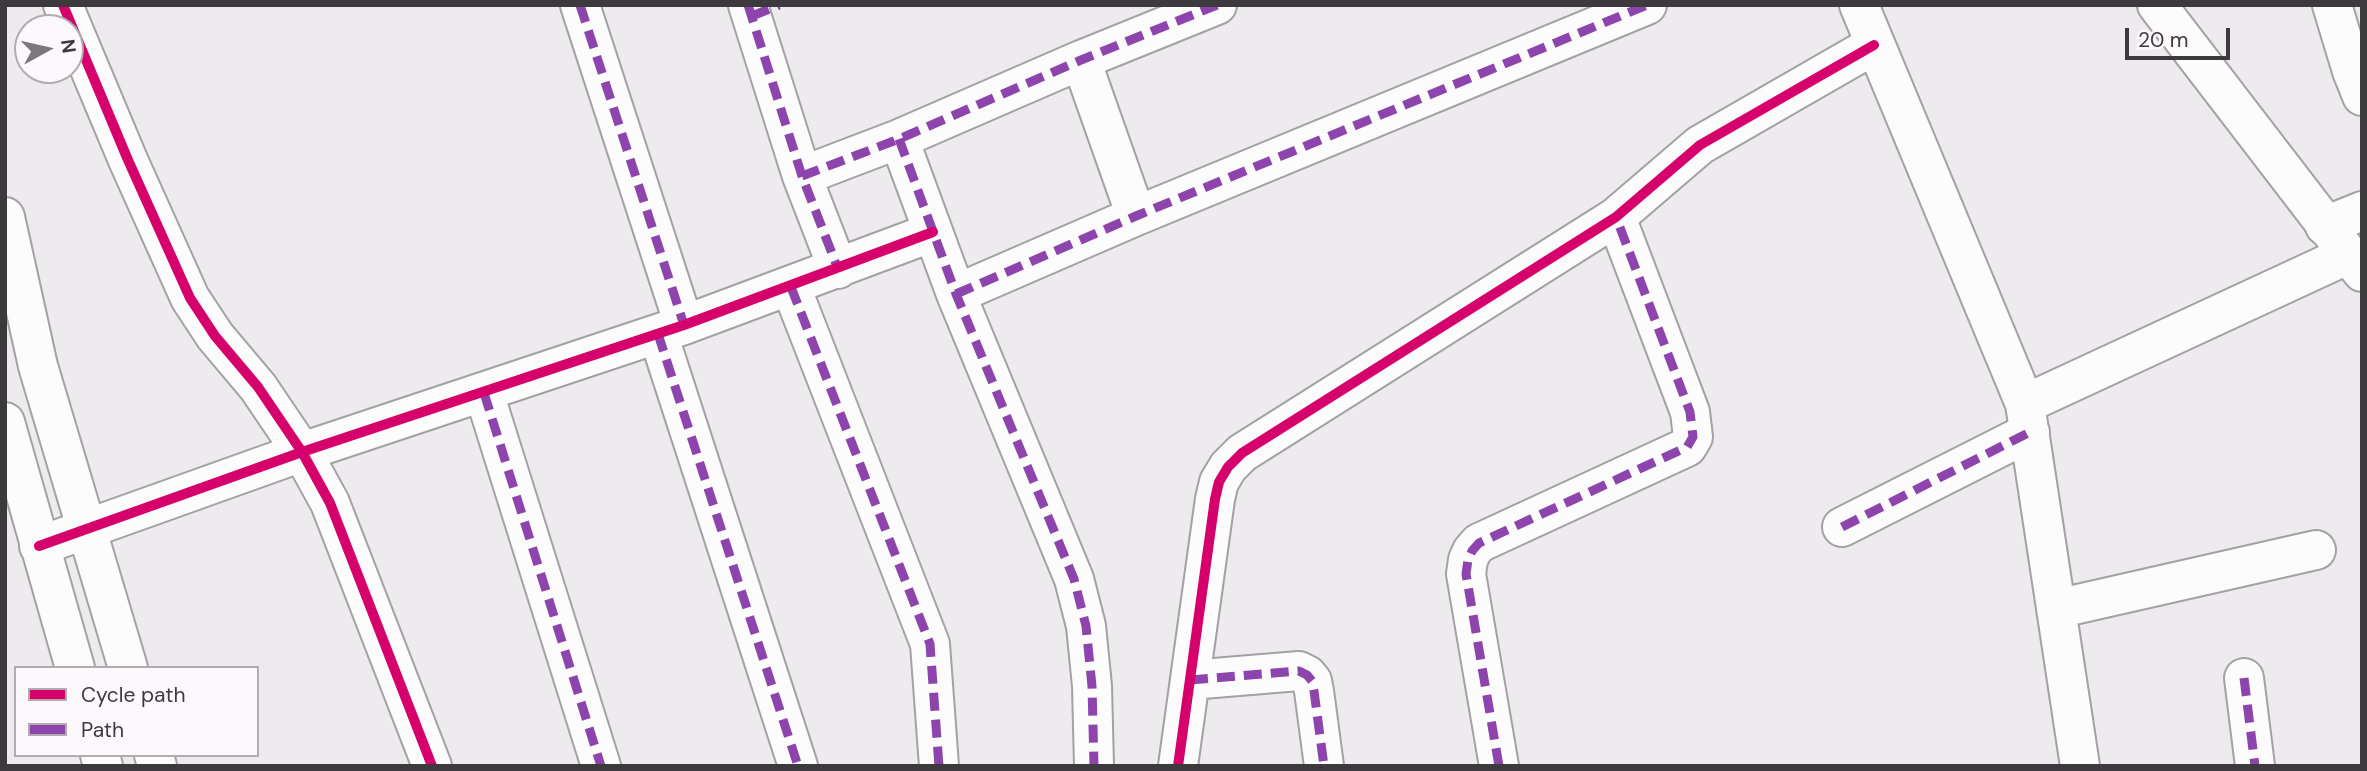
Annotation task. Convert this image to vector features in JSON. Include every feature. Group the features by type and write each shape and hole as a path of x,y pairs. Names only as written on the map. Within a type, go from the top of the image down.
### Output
{"street":[{"path":"63,5 190,298 215,336 258,387 302,452 330,503 432,766"},
{"path":"580,5 798,766"},
{"path":"802,176 899,139 1081,60 1217,5"},
{"path":"956,294 1136,216 1647,5"},
{"path":"1859,5 2027,418 2080,766"},
{"path":"2157,5 2345,251"},
{"path":"2332,5 2362,96"},
{"path":"760,9 802,176 838,269"},
{"path":"1178,766 1214,499 1219,482 1228,467 1242,453 1616,217 1700,145 1874,45"},
{"path":"1081,60 1136,216"},
{"path":"899,139 956,294 1074,579 1086,626 1092,686 1094,766"},
{"path":"1842,527 2027,418 2345,251 2362,211"},
{"path":"5,217 38,366 127,666"},
{"path":"1499,766 1466,574 1472,551 1479,543 1687,447 1693,437 1690,412 1616,217"},
{"path":"39,545 302,452 484,393 791,287 933,232"},
{"path":"791,287 930,645 939,766"},
{"path":"484,393 601,766"},
{"path":"5,422 74,666"},
{"path":"2056,609 2316,550"},
{"path":"1190,680 1299,671 1307,675 1314,691 1325,766"},
{"path":"2244,678 2255,766"}],"marked path":[{"path":"580,5 684,325"},
{"path":"748,5 802,176 838,269"},
{"path":"752,16 779,5"},
{"path":"802,176 899,139 1081,60 1217,5"},
{"path":"956,294 1136,216 1647,5"},
{"path":"899,139 956,294 1074,579 1086,626 1092,686 1094,766"},
{"path":"1499,766 1466,574 1472,551 1479,543 1687,447 1693,437 1690,412 1616,217"},
{"path":"791,287 930,644 939,766"},
{"path":"658,334 798,766"},
{"path":"484,393 601,766"},
{"path":"1842,527 2030,432"},
{"path":"1190,680 1299,671 1307,675 1312,681 1314,691 1324,766"},
{"path":"2244,678 2255,766"}],"cycle path":[{"path":"63,5 190,298 215,336 258,387 302,452 330,503 432,766"},
{"path":"1178,766 1215,499 1219,482 1228,467 1242,453 1616,217 1700,145 1874,45"},
{"path":"39,546 302,452 684,325 933,232"}]}
